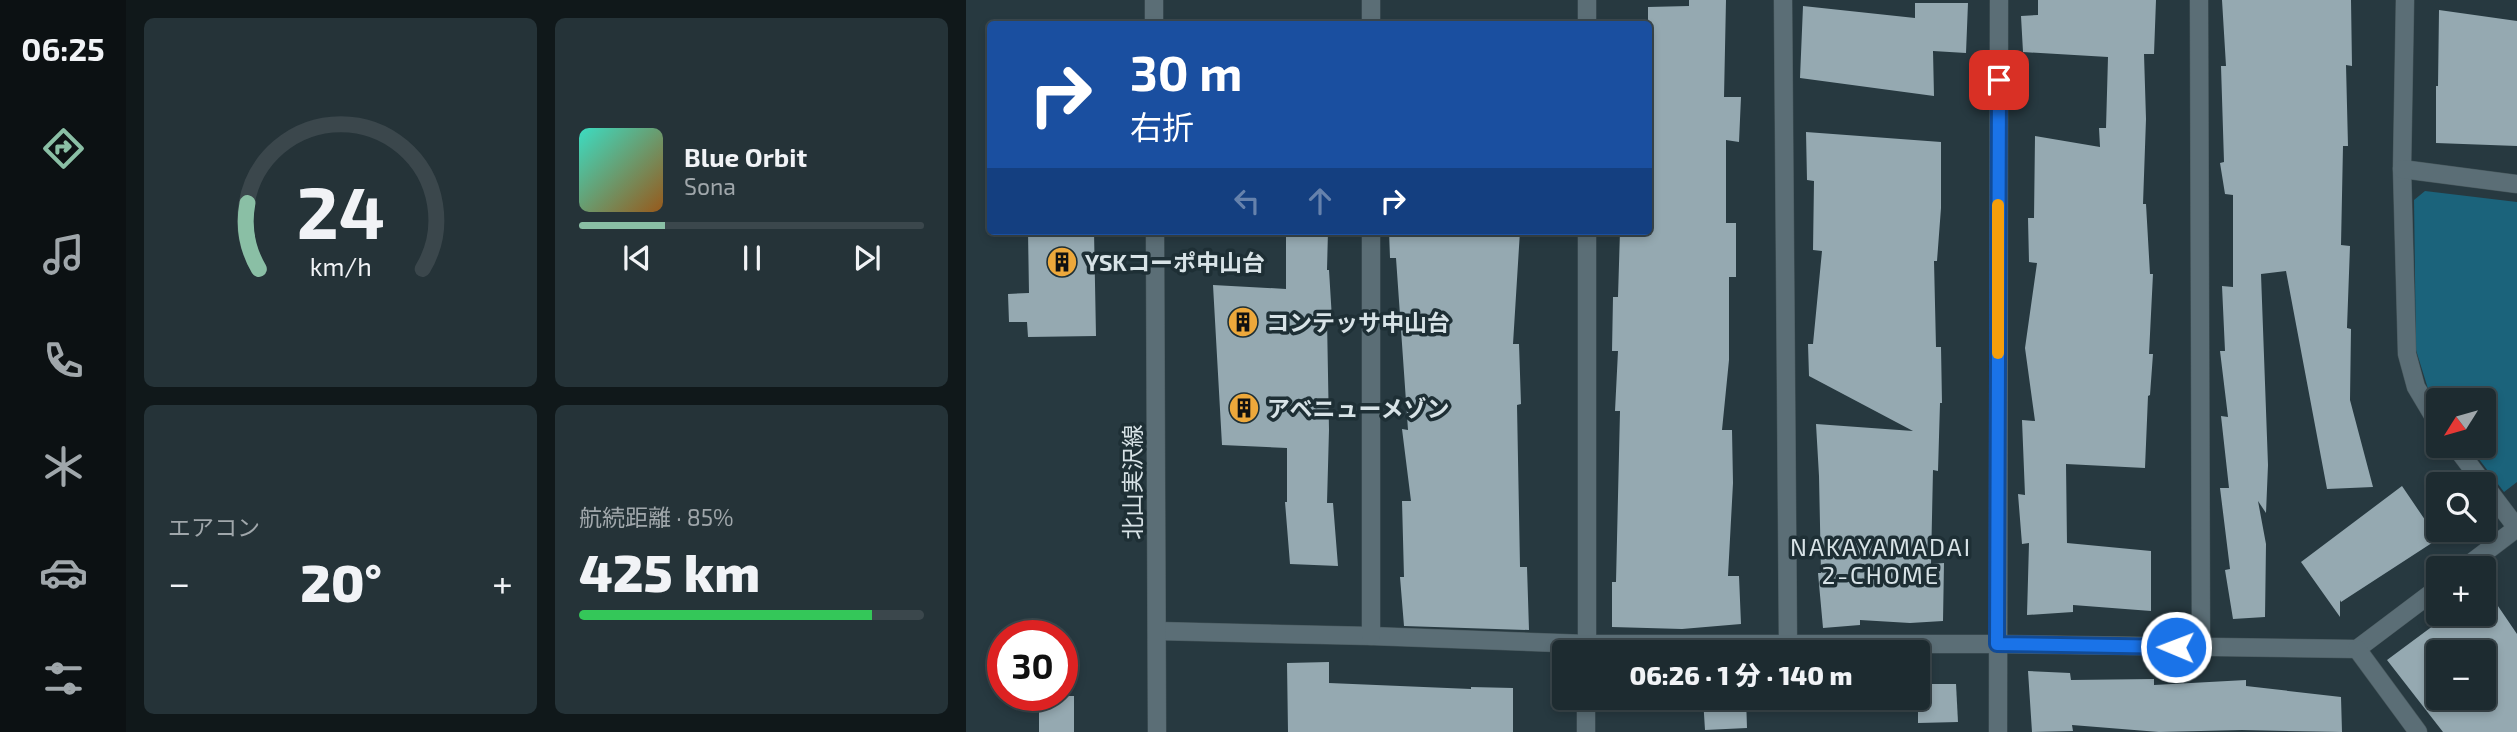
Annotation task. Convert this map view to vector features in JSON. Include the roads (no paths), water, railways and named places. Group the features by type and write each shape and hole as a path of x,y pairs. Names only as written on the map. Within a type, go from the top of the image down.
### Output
{"street":[{"path":"1154,0 1154,21"},
{"path":"1371,0 1371,21"},
{"path":"1587,0 1587,21"},
{"path":"1783,0 1788,640"},
{"path":"1998,732 1999,0"},
{"path":"2199,0 2201,647"},
{"path":"2405,0 2402,169 2407,354 2416,387 2426,404"},
{"path":"2402,169 2517,184"},
{"name":"北山実沢線","path":"1155,235 1157,732"},
{"path":"1371,235 1371,636"},
{"path":"1587,235 1587,640"},
{"path":"2464,458 2517,528 2480,556"},
{"path":"1930,644 2357,649 2426,597"},
{"path":"1157,631 1371,636 1552,646"},
{"path":"2357,649 2418,732"},
{"path":"1586,710 1586,732"}],"place":[{"name":"YSKコーポ中山台","path":"1062,262"},
{"name":"コンテッサ中山台","path":"1243,322"},
{"name":"アベニューメゾン","path":"1244,408"}],"district":[{"name":"NAKAYAMADAI 2-CHOME","path":"1881,560"}]}
